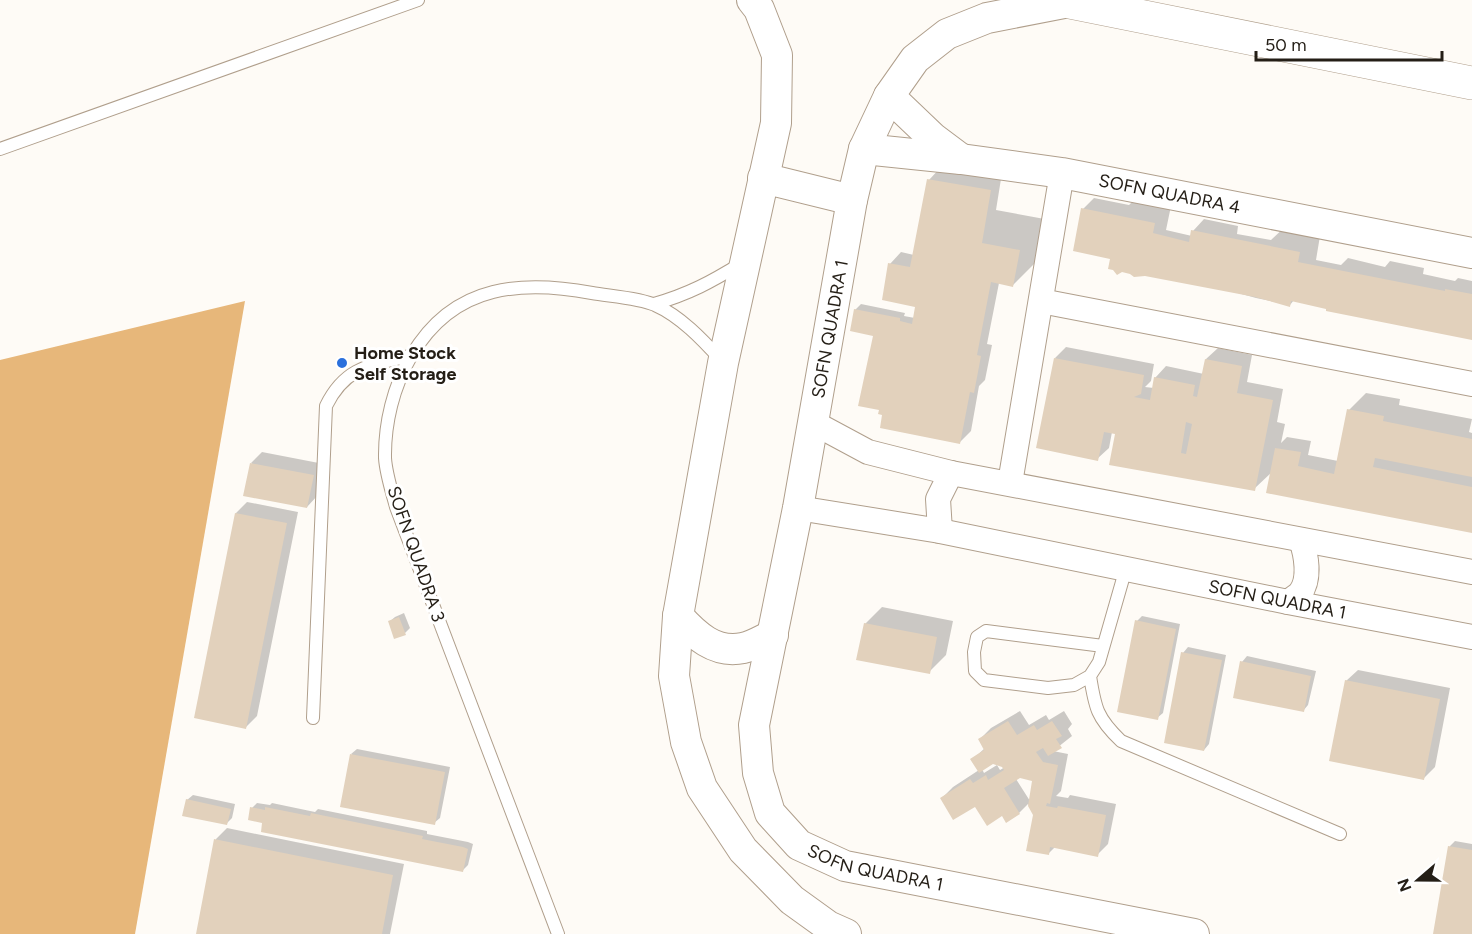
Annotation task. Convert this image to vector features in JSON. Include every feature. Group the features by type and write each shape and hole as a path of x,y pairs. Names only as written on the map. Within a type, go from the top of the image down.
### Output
{"highway":[{"path":"1065,1 1472,83"}],"street":[{"path":"752,0 759,9 777,55 776,123 723,363 678,616 674,676 686,742 702,788 744,850 792,900 828,926 846,934"},
{"name":"SOFN QUADRA 1","path":"1065,1 987,18 947,34 915,59 889,96 864,149 852,200 798,508 754,725 758,773 770,813 799,845 845,866 1194,934"},
{"path":"889,96 933,138 961,159"},
{"name":"SOFN QUADRA 4","path":"864,149 1062,173 1472,253"},
{"path":"1010,483 1062,173"},
{"path":"763,178 852,200"},
{"path":"1041,301 1472,384"},
{"path":"814,423 868,452 951,473 1472,572"},
{"path":"940,531 938,499 951,473"},
{"name":"SOFN QUADRA 1","path":"798,508 940,531 1472,637"},
{"path":"1288,602 1302,592 1306,574 1307,556 1301,540"},
{"path":"678,616 696,635 715,647 742,648 773,635"}],"lane":[{"path":"0,149 418,0"},
{"name":"SOFN QUADRA 3","path":"558,934 396,507 385,461 387,420 400,375 425,335 457,307 491,292 522,287 574,289 654,304 682,297 745,261"},
{"name":"SOFN QUADRA 3","path":"654,304 702,338 723,363"},
{"path":"313,718 326,406 334,390 360,368 413,355"},
{"path":"1103,646 986,631 977,637 974,652 975,671 984,680 1048,688 1074,686 1090,676 1099,662 1126,568"},
{"path":"1090,676 1095,706 1105,726 1121,741 1340,834"}],"shaded area":[{"path":"245,301 135,934 0,934 0,360"}],"building":[{"path":"927,179 991,190 982,243 1020,250 1013,287 991,282 977,355 981,356 974,393 970,392 960,444 880,428 882,415 878,414 879,410 858,406 873,336 850,331 854,309 900,318 900,321 912,324 915,307 882,300 888,263 910,267"},
{"path":"1081,208 1155,223 1153,233 1189,242 1191,230 1300,252 1298,262 1445,291 1445,289 1472,294 1472,340 1326,311 1326,309 1291,301 1290,307 1255,297 1145,276 1134,277 1122,272 1117,275 1113,270 1108,269 1110,259 1073,251"},
{"path":"1054,358 1144,375 1141,394 1134,397 1150,400 1154,377 1195,385 1193,396 1197,397 1205,359 1242,366 1237,393 1273,400 1255,491 1109,465 1115,434 1104,432 1098,461 1036,448","holes":["1186,422 1192,424 1186,454 1181,453"]},
{"path":"1347,409 1384,416 1383,421 1472,439 1472,477 1375,458 1373,467 1472,487 1472,533 1266,493 1275,448 1301,452 1298,466 1334,474"},
{"path":"250,463 314,475 307,508 243,496"},
{"path":"235,513 287,523 246,729 194,718"},
{"path":"399,617 406,635 394,639 388,621"},
{"path":"1135,620 1176,629 1158,720 1117,712"},
{"path":"864,623 937,637 930,674 856,660"},
{"path":"1181,652 1222,660 1204,751 1164,743"},
{"path":"1240,661 1311,676 1304,712 1233,698"},
{"path":"1345,680 1440,699 1424,780 1329,761"},
{"path":"1008,721 1017,735 1034,725 1037,730 1052,721 1062,736 1056,739 1062,748 1048,756 1043,748 1036,752 1043,762 1058,765 1050,804 1047,803 1046,806 1106,815 1098,857 1050,847 1049,855 1026,851 1033,815 1028,806 1032,781 1020,778 1004,788 1020,814 1006,823 1002,816 987,826 975,807 953,820 940,798 970,779 973,783 986,775 988,780 1004,770 993,764 979,773 970,759 984,750 978,739"},
{"path":"350,754 445,772 435,825 340,807"},
{"path":"186,799 231,809 227,825 182,816"},
{"path":"250,807 265,810 265,807 310,816 311,813 423,836 422,839 463,847 468,849 463,872 261,832 262,823 248,820"},
{"path":"214,839 393,875 382,934 196,934"},
{"path":"1448,846 1472,850 1472,934 1433,934"}],"place":[{"name":"Home Stock Self Storage","path":"342,363"}]}
